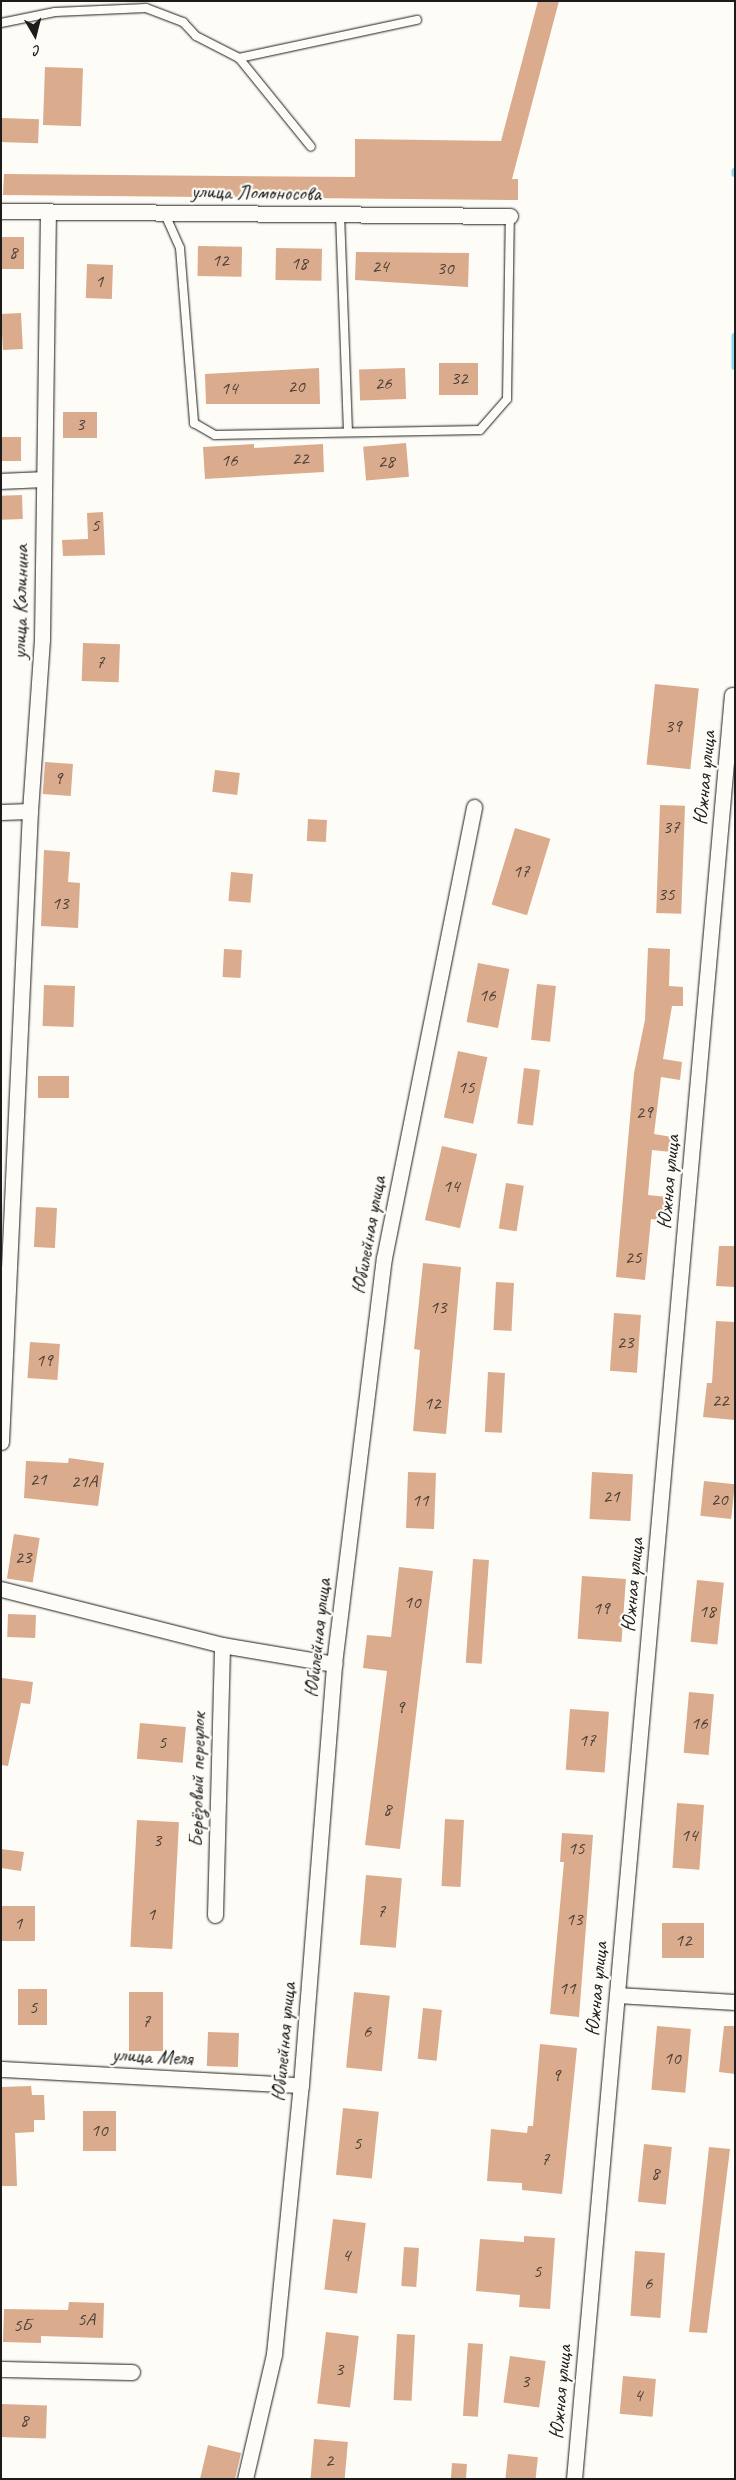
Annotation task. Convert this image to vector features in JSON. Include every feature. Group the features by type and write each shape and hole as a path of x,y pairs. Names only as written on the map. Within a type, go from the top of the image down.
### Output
{"street":[{"name":"улица Ломоносова","path":"1,211 510,216"},
{"name":"улица Калинина","path":"1,1442 30,811 42,639 48,211"},
{"path":"1,481 43,479"},
{"name":"Южная улица","path":"574,2479 732,695"},
{"name":"Юбилейная улица","path":"245,2479 274,2354 301,2085 334,1664 384,1258 474,807"},
{"path":"1,812 30,811"},
{"path":"1,1589 222,1645 334,1664"},
{"name":"Берёзовый переулок","path":"215,1915 222,1645"},
{"path":"617,1995 735,2002"},
{"name":"улица Меля","path":"1,2069 301,2085"},
{"path":"1,2370 132,2372"}],"lane":[{"path":"1,22 55,12 146,8 183,22 196,36 239,58 311,147"},
{"path":"239,58 417,20"},
{"path":"164,212 180,248 194,423 215,434 480,430 506,399 510,216"},
{"path":"340,214 348,432"}],"building":[{"path":"538,1 559,1 512,179 518,179 518,200 3,195 4,174 355,177 355,139 501,141"},
{"path":"45,67 83,68 81,126 43,125"},
{"path":"1,118 39,119 38,143 1,142"},
{"path":"1,237 24,237 24,269 1,269"},
{"path":"198,246 242,247 241,277 197,276"},
{"path":"276,248 322,249 321,281 275,280"},
{"path":"356,252 469,253 468,287 355,280"},
{"path":"87,264 113,265 112,299 86,298"},
{"path":"21,313 23,349 3,350 1,314"},
{"path":"439,363 478,363 478,395 439,395"},
{"path":"319,368 320,404 206,404 205,374"},
{"path":"405,368 406,399 360,401 359,370"},
{"path":"63,412 97,412 97,438 63,438"},
{"path":"1,437 21,437 21,461 1,461"},
{"path":"406,443 409,477 366,481 363,447"},
{"path":"254,444 254,448 323,444 324,472 205,479 203,447"},
{"path":"22,495 23,519 2,520 1,496"},
{"path":"103,512 105,555 63,556 62,540 88,539 87,513"},
{"path":"83,643 120,644 119,682 82,681"},
{"path":"655,684 699,689 690,769 647,765"},
{"path":"45,762 73,764 71,796 43,794"},
{"path":"215,770 240,773 237,795 212,792"},
{"path":"660,805 685,806 681,914 656,913"},
{"path":"308,819 327,820 326,842 307,841"},
{"path":"515,828 550,839 527,915 492,905"},
{"path":"44,850 70,852 68,882 80,883 78,928 41,926"},
{"path":"231,872 253,874 250,903 228,901"},
{"path":"648,948 670,949 669,986 683,987 683,1006 672,1006 663,1059 682,1062 680,1080 661,1077 654,1134 672,1137 671,1152 652,1150 648,1195 667,1197 665,1221 651,1219 645,1280 616,1277 634,1073 645,1020"},
{"path":"224,949 242,950 241,978 223,977"},
{"path":"478,963 509,969 498,1028 467,1022"},
{"path":"537,984 556,986 550,1042 531,1040"},
{"path":"44,985 75,986 74,1027 43,1026"},
{"path":"458,1051 487,1057 473,1124 444,1118"},
{"path":"524,1068 540,1070 533,1126 517,1124"},
{"path":"38,1076 69,1076 69,1098 38,1098"},
{"path":"442,1146 477,1154 460,1228 425,1220"},
{"path":"506,1183 524,1186 517,1231 499,1228"},
{"path":"36,1207 57,1208 55,1248 34,1247"},
{"path":"719,1246 735,1246 735,1287 716,1286"},
{"path":"423,1263 461,1267 446,1434 413,1431 420,1350 414,1349"},
{"path":"496,1282 514,1283 511,1331 493,1330"},
{"path":"614,1313 641,1315 637,1373 610,1371"},
{"path":"716,1321 735,1322 735,1420 703,1417 707,1383 712,1383"},
{"path":"30,1342 60,1344 57,1380 27,1378"},
{"path":"488,1372 505,1373 502,1433 485,1432"},
{"path":"69,1458 104,1463 98,1506 24,1498 26,1461 68,1463"},
{"path":"408,1472 436,1473 434,1529 406,1528"},
{"path":"592,1472 633,1474 630,1521 590,1519"},
{"path":"704,1481 735,1484 731,1519 700,1516"},
{"path":"14,1534 40,1538 33,1583 7,1578"},
{"path":"473,1559 489,1560 482,1664 466,1663"},
{"path":"399,1567 433,1571 400,1849 365,1845 387,1671 363,1668 367,1635 391,1637"},
{"path":"582,1576 626,1579 621,1642 578,1639"},
{"path":"697,1580 724,1583 717,1644 691,1642"},
{"path":"8,1614 36,1615 35,1638 7,1637"},
{"path":"2,1678 33,1682 30,1704 21,1703 8,1766 1,1765"},
{"path":"689,1692 714,1694 709,1755 684,1753"},
{"path":"570,1709 609,1712 605,1773 566,1770"},
{"path":"140,1723 186,1727 183,1763 137,1759"},
{"path":"677,1803 704,1805 699,1870 672,1868"},
{"path":"445,1819 464,1820 460,1887 441,1886"},
{"path":"137,1820 179,1822 172,1949 130,1947"},
{"path":"562,1833 593,1835 579,2017 550,2014 564,1862 560,1862"},
{"path":"1,1849 24,1852 21,1871 1,1868"},
{"path":"366,1875 402,1878 396,1948 360,1945"},
{"path":"1,1906 35,1906 35,1941 1,1941"},
{"path":"662,1923 704,1923 704,1958 662,1958"},
{"path":"18,1989 47,1989 47,2025 18,2025"},
{"path":"129,1992 163,1992 163,2051 129,2051"},
{"path":"354,1992 390,1996 382,2071 346,2068"},
{"path":"423,2008 442,2010 437,2061 418,2059"},
{"path":"657,2026 691,2029 685,2093 651,2090"},
{"path":"724,2026 735,2026 735,2074 719,2072"},
{"path":"208,2032 239,2033 238,2067 207,2066"},
{"path":"540,2044 577,2048 562,2194 522,2190 522,2183 487,2181 491,2129 527,2133 528,2126 533,2126"},
{"path":"31,2086 32,2095 44,2095 45,2120 34,2120 34,2132 15,2133 17,2186 1,2186 1,2087"},
{"path":"343,2108 379,2112 372,2178 336,2175"},
{"path":"83,2111 116,2111 116,2151 83,2151"},
{"path":"644,2144 672,2147 666,2205 638,2202"},
{"path":"709,2147 730,2149 707,2333 689,2332"},
{"path":"333,2219 366,2223 357,2293 324,2289"},
{"path":"524,2236 555,2238 550,2309 519,2307 520,2295 476,2291 480,2239 524,2242"},
{"path":"404,2247 419,2248 416,2287 401,2286"},
{"path":"635,2251 665,2253 660,2318 630,2316"},
{"path":"69,2302 104,2303 103,2338 41,2336 41,2343 3,2342 4,2309 68,2310"},
{"path":"326,2332 359,2336 350,2407 317,2403"},
{"path":"397,2334 415,2335 412,2401 394,2400"},
{"path":"468,2343 483,2344 478,2417 463,2416"},
{"path":"510,2356 546,2361 539,2408 503,2403"},
{"path":"623,2376 656,2379 653,2417 620,2414"},
{"path":"1,2404 47,2406 46,2439 1,2437"},
{"path":"314,2439 348,2442 345,2479 311,2479"},
{"path":"208,2445 241,2453 235,2479 200,2479"},
{"path":"508,2454 538,2457 536,2479 505,2479"},
{"path":"452,2463 467,2464 466,2479 451,2479"}],"waterway":[{"path":"735,336 735,367"}]}
